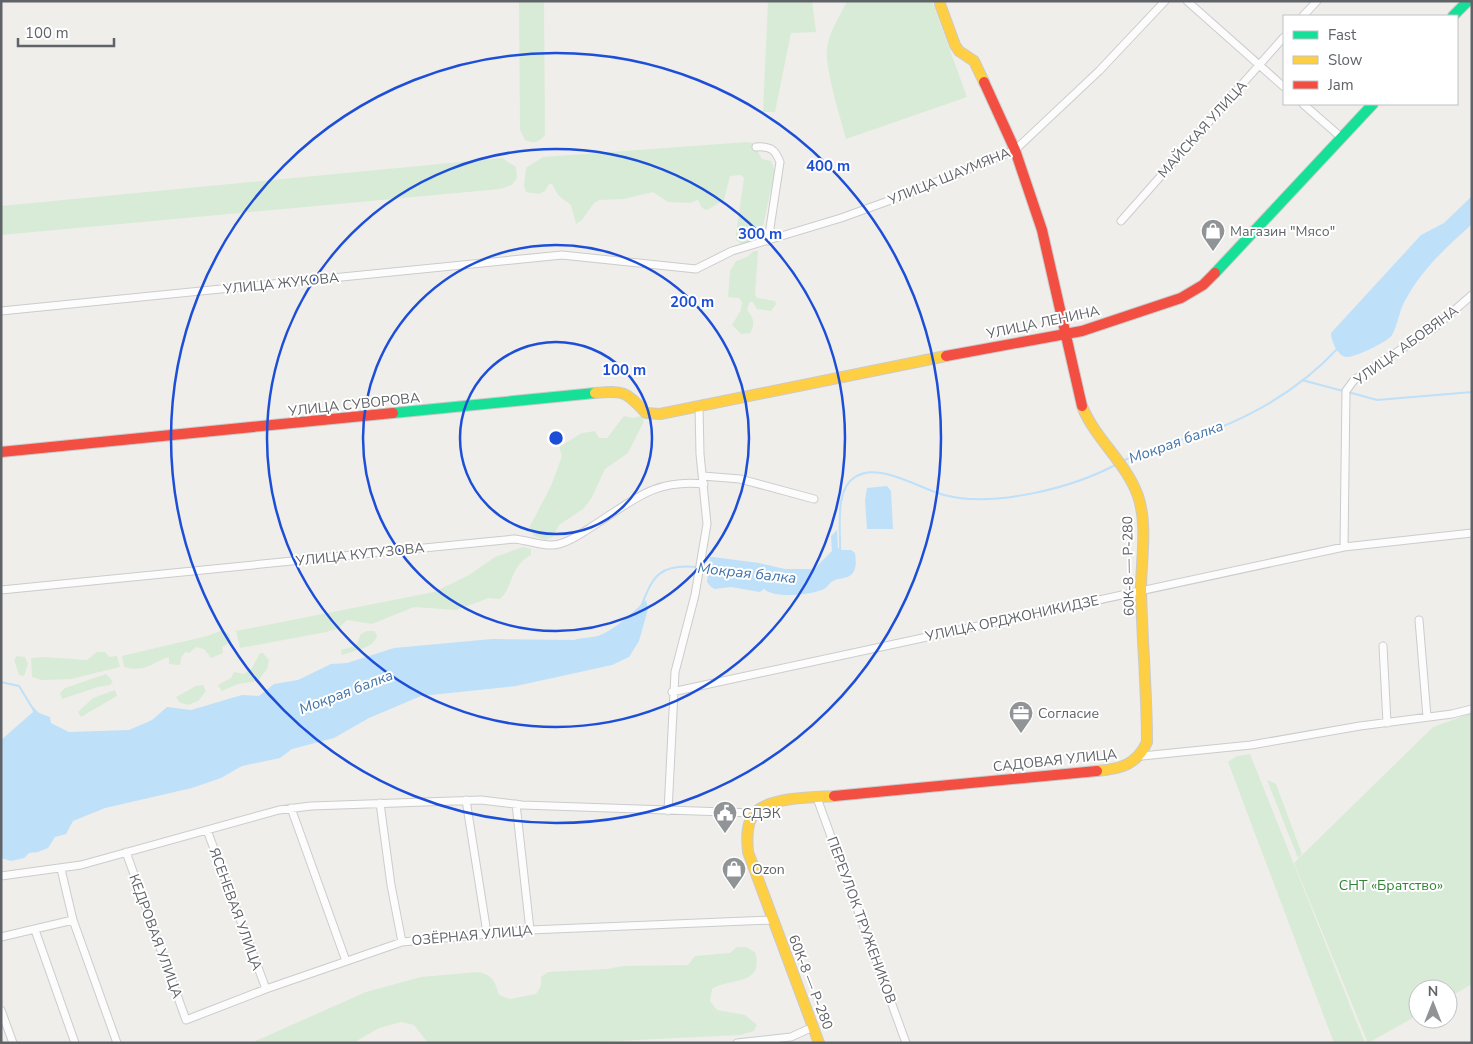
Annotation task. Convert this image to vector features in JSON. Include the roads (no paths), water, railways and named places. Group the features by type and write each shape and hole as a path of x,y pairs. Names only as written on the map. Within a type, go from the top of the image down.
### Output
{"street":[{"name":"УЛИЦА ШАУМЯНА","path":"562,255 696,269 732,251 768,241 902,196 1014,150 1099,71 1166,1"},
{"path":"1187,1 1283,86"},
{"path":"1304,15 1317,1"},
{"path":"1454,15 1468,1"},
{"name":"60К-8 — Р-280","path":"940,4 955,45 959,51 974,61 1014,150 1042,230 1067,334 1078,393 1085,416 1126,472 1141,505 1147,724 1147,742 1142,756"},
{"name":"МАЙСКАЯ УЛИЦА","path":"1121,221 1283,38"},
{"path":"1304,105 1342,138"},
{"name":"УЛИЦА ЛЕНИНА","path":"699,406 875,369 1067,334 1181,298 1203,284 1224,265 1372,105"},
{"path":"756,147 768,146 776,152 780,162 768,241"},
{"name":"УЛИЦА ЖУКОВА","path":"1,311 562,255"},
{"name":"УЛИЦА АБОВЯНА","path":"1344,547 1346,391 1354,380 1434,328 1472,295"},
{"name":"УЛИЦА СУВОРОВА","path":"1,452 615,391 628,394 646,413 652,415 699,406"},
{"path":"668,811 672,692 679,648 695,595 705,538 707,510 700,454 699,406"},
{"name":"УЛИЦА КУТУЗОВА","path":"1,590 514,539 558,545 586,531 638,497 661,486 676,482 740,479 814,499"},
{"name":"УЛИЦА ОРДЖОНИКИДЗЕ","path":"672,692 1344,547 1472,533"},
{"path":"1419,620 1427,717"},
{"path":"1383,646 1387,723"},
{"name":"САДОВАЯ УЛИЦА","path":"1,876 62,869 291,808 481,800 516,804 754,813 760,807 770,803 1119,769 1134,763 1142,756 1251,745 1472,709"},
{"name":"ПЕРЕУЛОК ТРУЖЕНИКОВ","path":"817,798 906,1043"},
{"path":"466,800 487,933"},
{"path":"380,803 391,885 402,942"},
{"path":"516,804 530,930"},
{"path":"291,808 346,961"},
{"name":"60К-8 — Р-280","path":"754,813 748,829 748,852 819,1043"},
{"name":"ЯСЕНЕВАЯ УЛИЦА","path":"207,830 266,989"},
{"name":"КЕДРОВАЯ УЛИЦА","path":"126,852 186,1020"},
{"path":"62,869 73,920 117,1043"},
{"path":"1,937 73,920"},
{"name":"ОЗЁРНАЯ УЛИЦА","path":"186,1020 266,989 402,942 530,930 772,920"},
{"path":"35,930 75,1043"},
{"path":"1,1010 13,1043"},
{"path":"736,1043 791,1037 813,1027"}],"water":[{"path":"1472,196 1472,224 1436,259 1412,288 1392,335 1378,345 1351,357 1344,356 1338,352 1331,333 1421,235 1444,223"},
{"path":"887,486 891,491 893,529 867,529 865,500 867,488"},
{"path":"837,530 838,548 841,550 851,550 855,553 855,568 851,575 833,581 824,589 802,594 784,595 764,589 760,592 731,587 715,589 707,582 710,557 759,563 785,569 814,569 832,551 831,536"},
{"path":"646,600 648,609 639,641 629,657 612,665 516,686 421,696 369,718 334,738 292,749 280,758 242,766 221,778 192,788 105,808 73,821 66,834 55,837 48,848 29,853 24,858 11,861 1,858 1,740 33,712 31,705 39,713 50,717 51,723 69,732 129,730 152,720 167,707 191,710 242,695 259,696 274,684 298,680 331,664 347,663 394,648 492,639 574,640 598,636 617,625"}],"waterway":[{"name":"Мокрая балка","path":"1123,461 1146,451 1216,429 1250,414 1298,384 1339,347"},
{"path":"1302,380 1343,391"},
{"path":"1348,392 1377,400 1472,392"},
{"name":"Мокрая балка","path":"840,552 840,511 844,491 848,483 855,477 865,473 887,474 944,495 986,499 1009,497 1056,488 1099,473 1117,464"},
{"name":"Мокрая балка","path":"641,607 654,579 660,574 674,567 696,567"},
{"name":"Мокрая балка","path":"1,682 19,686 33,709"}],"place":[{"name":"Магазин \"Мясо\"","path":"1213,252"},
{"name":"Согласие","path":"1021,734"},
{"name":"СДЭК","path":"725,834"},
{"name":"Ozon","path":"734,890"}],"park label":[{"name":"СНТ «Братство»","path":"1391,885"}]}
